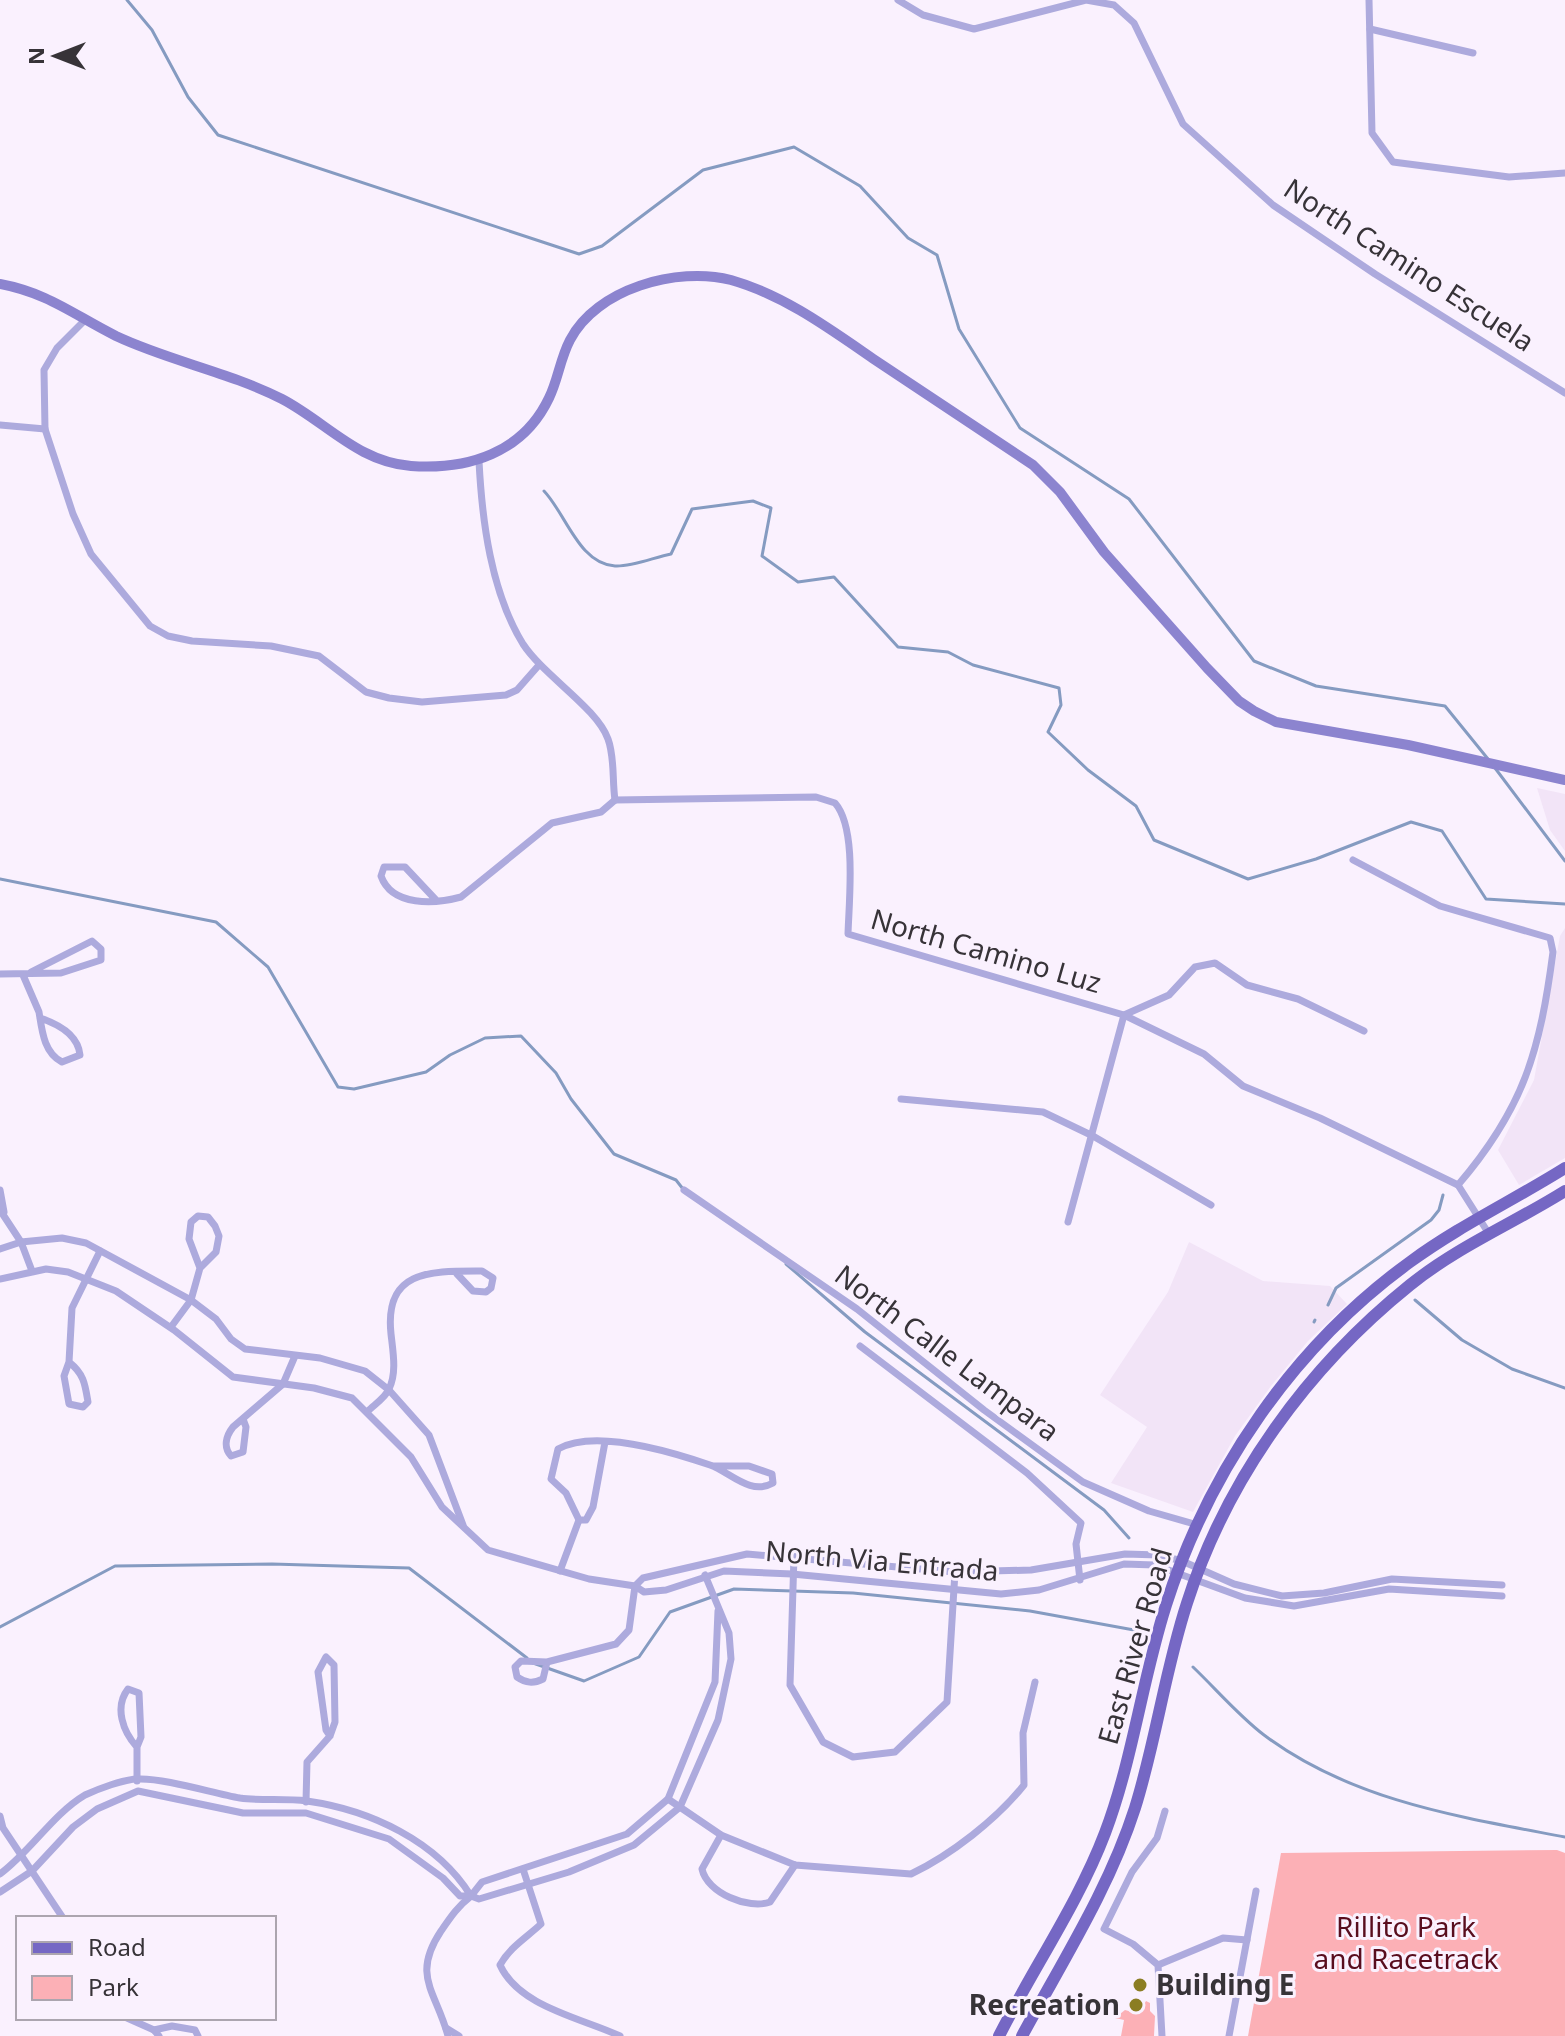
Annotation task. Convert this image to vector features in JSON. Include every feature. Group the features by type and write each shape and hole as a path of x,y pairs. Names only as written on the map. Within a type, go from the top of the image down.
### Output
{"main road":[{"path":"0,284 42,294 117,336 204,365 284,400 350,446 374,457 410,466 479,461 513,443 539,417 570,339 580,324 621,291 667,277 729,280 796,307 1033,465 1060,492 1104,552 1239,701 1276,722 1408,745 1565,780"},
{"name":"East River Road","path":"999,2036 1105,1834 1120,1791 1180,1567 1198,1525 1248,1432 1281,1385 1328,1332 1410,1261 1565,1168"},
{"name":"East River Road","path":"1022,2036 1119,1850 1139,1794 1178,1634 1198,1573 1254,1456 1310,1383 1411,1284 1489,1234 1565,1191"}],"street":[{"name":"North Camino Escuela","path":"898,0 923,15 974,29 1086,0 1114,5 1134,23 1183,124 1273,205 1375,274 1565,393"},
{"path":"1369,0 1372,133 1393,162 1509,177 1565,173"},
{"path":"1370,29 1473,53"},
{"path":"86,319 57,348 44,370 45,429 73,514 91,554 158,632 192,641 271,646 319,656 366,692 422,702 506,695 517,690 539,665"},
{"path":"0,425 45,429"},
{"path":"436,900 405,867 384,867 381,876 389,891 419,902 436,900 461,897 552,823 601,812 615,800 612,753 599,722 539,665 515,628 500,586 482,509 479,461"},
{"name":"North Camino Luz","path":"615,800 827,799 835,803 845,819 848,934 1124,1015 1204,1054 1243,1086 1320,1118 1458,1185 1489,1234"},
{"path":"1353,860 1440,906 1550,938 1553,952 1539,1041 1522,1090 1487,1151 1458,1185"},
{"path":"0,974 27,974 61,973 101,960 101,949 92,941 27,974"},
{"path":"1068,1222 1124,1015 1169,995 1195,967 1206,962 1225,968 1247,985 1311,1005 1364,1031"},
{"path":"27,974 43,1037 57,1060 68,1062 80,1055 74,1040 60,1027 40,1018"},
{"path":"901,1099 1043,1112 1093,1136 1211,1205"},
{"path":"0,1190 2,1212 21,1242 32,1271"},
{"name":"North Calle Lampara","path":"684,1190 857,1309 984,1410 1083,1482 1149,1511 1198,1525"},
{"path":"171,1327 191,1300 200,1268 216,1252 219,1236 208,1217 198,1216 191,1222 189,1239 200,1268"},
{"path":"0,1249 21,1242 62,1238 86,1243 191,1300 216,1319 231,1339 245,1349 320,1358 365,1371 389,1390 429,1435 465,1531"},
{"path":"69,1362 81,1372 86,1384 88,1402 83,1407 76,1408 66,1397 64,1376 69,1362 72,1308 100,1251"},
{"name":"North Via Entrada","path":"0,1279 32,1271 68,1272 116,1291 171,1327 233,1377 314,1388 352,1398 411,1457 442,1507 488,1550 560,1571 635,1586 644,1592 666,1590 724,1571 792,1574 954,1592 1001,1594 1039,1590 1080,1580 1124,1564 1180,1567 1245,1598 1294,1606 1389,1589 1502,1596"},
{"path":"368,1411 389,1390 395,1357 391,1310 401,1284 412,1277 457,1274 488,1273 493,1278 491,1288 486,1292 473,1291 457,1274"},
{"name":"North Calle Lampara","path":"860,1346 1064,1505 1081,1523 1076,1544 1080,1580"},
{"path":"243,1419 245,1447 243,1452 231,1456 227,1450 228,1433 243,1419 283,1384 295,1356"},
{"path":"560,1571 579,1520 566,1493 551,1479 558,1449 580,1440 605,1442 713,1466 762,1469 772,1474 773,1483 765,1488 745,1484 713,1466"},
{"path":"579,1520 586,1520 593,1507 605,1442"},
{"name":"North Via Entrada","path":"635,1586 643,1578 703,1567 747,1554 955,1572 1031,1570 1125,1554 1159,1555 1198,1573 1282,1596 1324,1593 1392,1579 1502,1585"},
{"path":"794,1556 790,1685 823,1742 853,1757 895,1752 947,1702 955,1572"},
{"path":"0,1892 32,1871 73,1827 97,1809 138,1791 243,1813 306,1813 389,1839 443,1878 460,1896 479,1899 569,1872 634,1845 680,1807 727,1691 731,1659 729,1633 703,1567"},
{"path":"547,1662 543,1679 526,1683 517,1677 515,1667 521,1661 547,1662 616,1644 631,1623 635,1586"},
{"path":"459,2036 447,2032 428,1987 425,1966 432,1945 458,1906 482,1882 627,1834 668,1799 713,1687 718,1611"},
{"path":"306,1813 307,1762 330,1736 335,1722 334,1665 326,1657 318,1672 326,1730 330,1736"},
{"path":"668,1799 721,1835 795,1865 911,1874 1008,1805 1024,1785 1023,1733 1035,1682"},
{"path":"713,1687 727,1691"},
{"path":"137,1747 123,1727 123,1696 128,1689 139,1693 142,1706 141,1737 137,1747 138,1791"},
{"path":"0,1874 22,1858 85,1796 137,1779 246,1799 306,1801 357,1813 396,1829 450,1866 471,1896"},
{"path":"1162,2036 1158,1965 1133,1944 1104,1929 1132,1872 1144,1861 1157,1838 1165,1811"},
{"path":"0,1816 2,1827 62,1916"},
{"path":"721,1835 706,1859 704,1878 709,1885 749,1905 770,1902 795,1865"},
{"path":"523,1869 541,1924 504,1957 500,1965 504,1975 525,1995 620,2036"},
{"path":"1229,2036 1256,1891"},
{"path":"1158,1965 1223,1938 1247,1940"},
{"path":"131,2020 156,2033 187,2027 195,2030 198,2036"}],"shaded area":[{"path":"1537,788 1565,794 1565,851 1550,830"},
{"path":"1565,928 1565,1158 1519,1185 1498,1150 1534,1080 1560,936"},
{"path":"1189,1242 1263,1281 1330,1286 1347,1304 1308,1341 1271,1386 1235,1436 1193,1512 1111,1483 1147,1427 1100,1395 1168,1292"}],"green space":[{"name":"Rillito Park and Racetrack","path":"1557,1850 1565,1853 1565,2036 1248,2036 1281,1853"},
{"path":"1146,2001 1150,2003 1150,2011 1155,2016 1154,2036 1121,2036 1124,2020 1115,2018 1125,2010 1139,2014"}],"waterway":[{"path":"127,0 152,30 188,97 218,135 579,254 602,246 703,170 794,147 860,186 908,238 937,255 959,329 1020,428 1129,499 1254,661 1316,686 1445,706 1488,759"},
{"path":"544,491 592,557 615,566 671,554 692,509 753,501 771,508 762,556 798,582 834,577 898,647 948,652 973,665 1059,688 1061,705 1048,732 1088,770 1136,806 1154,840 1248,879 1316,859 1411,822 1442,831 1486,899 1565,904"},
{"path":"1495,768 1565,861"},
{"path":"0,879 216,922 268,967 338,1087 354,1089 426,1072 450,1055 485,1038 521,1036 556,1073 571,1099 614,1154 676,1180 683,1189"},
{"path":"1328,1305 1336,1288 1431,1220 1439,1210 1443,1195"},
{"path":"786,1264 865,1332 1104,1510 1129,1538"},
{"path":"1415,1300 1462,1340 1512,1369 1565,1388"},
{"path":"0,1627 115,1566 272,1564 409,1568 527,1658"},
{"path":"533,1663 584,1681 639,1657 670,1612 734,1589 853,1593 1030,1611 1134,1630"},
{"path":"1193,1667 1264,1735 1298,1758 1333,1776 1408,1803 1565,1837"}],"place":[{"name":"Building E","path":"1140,1985"},
{"name":"Recreation","path":"1136,2005"}]}
